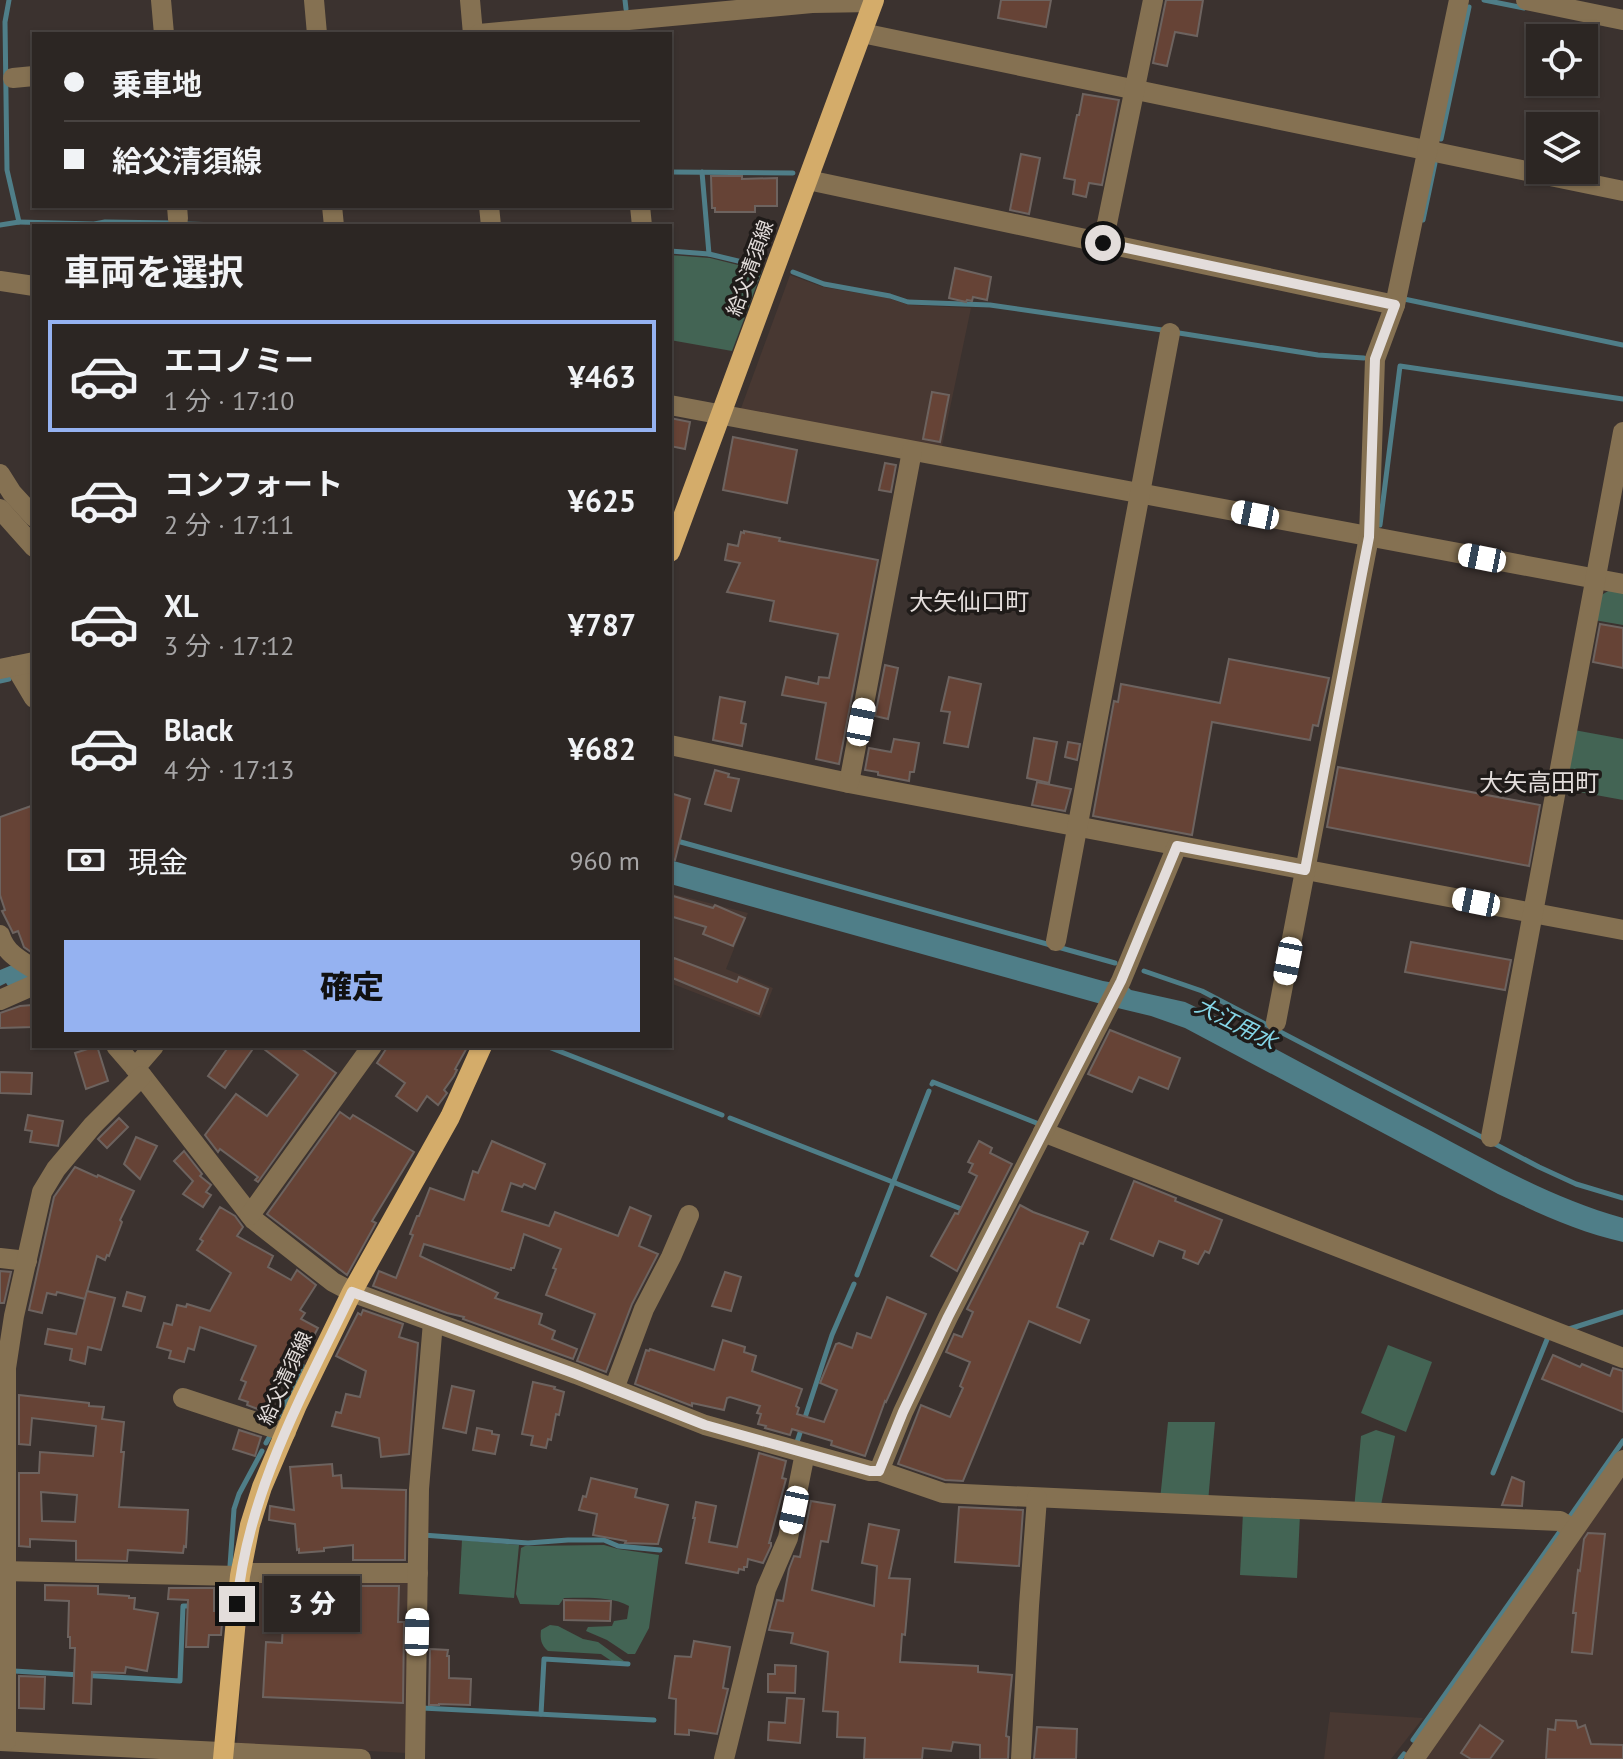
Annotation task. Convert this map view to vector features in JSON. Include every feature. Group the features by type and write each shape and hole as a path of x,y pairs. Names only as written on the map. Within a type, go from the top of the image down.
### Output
{"main road":[{"name":"給父清須線","path":"672,547 874,1"},
{"name":"給父清須線","path":"224,1755 240,1574 262,1487 352,1292 450,1117 481,1048"}],"street":[{"path":"161,0 164,32"},
{"path":"314,0 317,32"},
{"path":"470,0 476,32"},
{"path":"1103,243 1153,0"},
{"path":"1276,1022 1369,537 1375,359 1395,305 1459,0"},
{"path":"1526,0 1623,20"},
{"path":"494,32 812,1 874,1"},
{"path":"862,33 1623,191"},
{"path":"808,180 1395,305"},
{"path":"0,281 32,286"},
{"path":"1056,941 1170,333"},
{"path":"672,405 1623,584"},
{"path":"1491,1137 1623,432"},
{"path":"849,783 912,451"},
{"path":"0,474 32,515"},
{"path":"0,509 32,545"},
{"path":"16,666 32,694"},
{"path":"672,745 849,783 1623,930"},
{"path":"879,1471 942,1331 1121,981 1177,846"},
{"path":"0,935 3,945 28,966"},
{"path":"0,1000 32,986"},
{"path":"118,1048 250,1215 333,1282 352,1292 705,1425 879,1471 943,1493 1560,1521 1573,1529"},
{"path":"153,1048 138,1072 56,1169 42,1192 14,1316 3,1367 3,1741 224,1755 361,1759"},
{"path":"250,1215 371,1048"},
{"path":"1043,1132 1623,1358"},
{"path":"614,1389 644,1309 689,1215"},
{"path":"0,1258 27,1261"},
{"path":"415,1759 419,1489 433,1322"},
{"path":"183,1398 286,1432"},
{"path":"724,1759 766,1589 788,1538 805,1453"},
{"path":"1414,1759 1623,1460"},
{"path":"1021,1759 1037,1498"},
{"path":"3,1571 418,1573"}],"shaded area":[{"path":"790,275 823,287 888,298 909,305 971,308 941,451 740,411"},
{"path":"672,894 748,913 726,969 773,988 761,1018 672,984"},
{"path":"1623,1477 1623,1759 1423,1759"},
{"path":"412,1578 407,1753 237,1744 243,1637 251,1579"},
{"path":"1330,1712 1423,1718 1391,1759 1324,1759"}],"green space":[{"path":"672,255 710,258 762,271 732,351 672,340"},
{"path":"1610,590 1623,592 1623,625 1594,620 1598,597"},
{"path":"1574,730 1623,739 1623,800 1563,789"},
{"path":"1388,1345 1432,1362 1406,1432 1361,1413"},
{"path":"1168,1422 1215,1422 1208,1502 1160,1500"},
{"path":"1376,1430 1395,1436 1380,1510 1354,1509 1361,1436"},
{"path":"1243,1512 1300,1514 1297,1578 1240,1575"},
{"path":"462,1540 519,1545 514,1598 459,1594"},
{"path":"604,1545 659,1555 649,1628 635,1654 628,1654 586,1631 588,1627 612,1626 614,1621 627,1619 629,1606 589,1598 564,1598 559,1605 520,1604 516,1594 521,1548"},
{"path":"550,1625 598,1642 624,1661 613,1662 601,1654 548,1651 542,1644 541,1630"}],"water":[{"path":"672,861 1126,985 1131,990 1185,1002 1525,1180 1623,1218 1623,1242 1575,1227 1498,1194 1185,1028 674,885"},
{"path":"12,965 32,977 0,986 0,970"}],"building":[{"path":"1001,0 1051,0 1046,27 998,18"},
{"path":"1166,0 1203,0 1197,36 1175,32 1167,66 1153,63"},
{"path":"1083,94 1119,100 1102,185 1089,183 1086,197 1073,194 1075,180 1064,178"},
{"path":"1021,154 1040,158 1029,214 1010,210"},
{"path":"711,176 777,178 777,206 755,206 755,212 715,212 712,208"},
{"path":"955,268 991,277 987,300 973,297 972,301 966,302 949,298"},
{"path":"932,392 949,395 940,442 923,439"},
{"path":"672,418 690,422 685,449 672,446"},
{"path":"733,437 797,450 787,503 723,490"},
{"path":"885,463 896,465 891,492 879,490"},
{"path":"741,532 878,560 839,764 816,759 826,703 782,695 786,677 818,684 819,677 829,678 838,634 770,621 774,601 727,592 740,563 725,560 728,544 738,546"},
{"path":"1600,624 1623,628 1623,668 1593,662"},
{"path":"1229,659 1329,678 1318,726 1313,725 1310,740 1212,722 1192,835 1093,816 1114,701 1118,702 1121,684 1220,703"},
{"path":"885,665 898,668 888,719 875,716"},
{"path":"949,677 981,684 968,747 944,743 950,712 941,711"},
{"path":"720,697 745,702 741,723 746,724 742,746 713,740"},
{"path":"1034,738 1057,742 1049,783 1027,778"},
{"path":"894,739 919,743 914,772 910,772 909,781 865,770 869,748 891,752"},
{"path":"1068,742 1080,744 1077,760 1065,757"},
{"path":"1338,767 1540,805 1529,866 1327,827"},
{"path":"715,770 739,779 731,811 705,804"},
{"path":"1037,782 1071,789 1065,811 1032,805"},
{"path":"672,794 690,799 675,860 672,859"},
{"path":"32,806 32,953 24,947 18,931 13,933 2,911 5,910 0,895 0,817"},
{"path":"672,896 713,908 715,905 745,918 733,946 703,934 706,927 672,917"},
{"path":"1411,942 1511,960 1505,990 1405,972"},
{"path":"674,958 737,982 739,977 768,989 759,1014 672,978"},
{"path":"32,1005 32,1027 0,1028 0,1013"},
{"path":"1110,1030 1180,1058 1168,1089 1139,1077 1132,1092 1088,1074"},
{"path":"98,1048 108,1081 86,1089 75,1053"},
{"path":"228,1048 254,1048 225,1088 208,1076"},
{"path":"263,1048 301,1048 336,1073 258,1182 255,1180 258,1177 220,1149 218,1152 205,1135 236,1094 267,1116 298,1075"},
{"path":"387,1048 467,1048 444,1090 447,1093 438,1105 427,1096 417,1111 396,1096 405,1083 377,1063"},
{"path":"0,1072 32,1073 31,1094 0,1093"},
{"path":"340,1112 350,1119 353,1115 414,1152 372,1221 376,1223 347,1275 267,1214"},
{"path":"28,1115 63,1121 58,1146 30,1142 32,1131 25,1130"},
{"path":"119,1118 128,1127 107,1148 98,1139"},
{"path":"136,1137 157,1146 140,1179 124,1164"},
{"path":"492,1141 545,1164 535,1189 511,1183 502,1211 549,1226 555,1212 618,1236 630,1207 651,1216 639,1246 658,1254 632,1304 606,1372 577,1361 595,1314 546,1295 561,1249 524,1234 511,1270 424,1244 420,1256 498,1293 495,1298 542,1314 539,1324 555,1331 552,1339 577,1349 573,1359 373,1286 379,1271 396,1278 413,1235 410,1234 430,1188 464,1200 473,1171 478,1173"},
{"path":"979,1141 992,1148 990,1153 1012,1164 957,1271 931,1256 955,1213 958,1214 977,1176 969,1172 973,1164 968,1162"},
{"path":"184,1151 202,1174 200,1176 211,1185 206,1192 211,1195 203,1207 183,1194 193,1181 174,1161"},
{"path":"75,1167 134,1191 120,1220 122,1222 109,1256 105,1260 97,1256 85,1299 57,1292 56,1295 47,1293 42,1313 29,1310 54,1197"},
{"path":"1134,1181 1222,1220 1209,1253 1205,1251 1198,1264 1183,1258 1185,1251 1159,1241 1153,1256 1111,1239"},
{"path":"1020,1205 1088,1232 1083,1244 1080,1243 1057,1307 1089,1320 1080,1343 1029,1321 963,1481 945,1480 898,1464 921,1405 950,1417 970,1362 946,1352 954,1334 962,1337 973,1312 967,1309"},
{"path":"220,1207 235,1216 243,1227 237,1236 273,1256 268,1267 291,1280 297,1270 316,1285 300,1310 305,1313 301,1319 318,1328 302,1358 294,1353 266,1412 239,1399 246,1382 241,1380 256,1346 200,1327 194,1350 188,1348 184,1362 169,1358 171,1351 157,1347 164,1323 172,1325 177,1305 186,1307 187,1304 210,1311 231,1273 197,1250 203,1241 200,1239"},
{"path":"0,1271 11,1272 4,1303 0,1303"},
{"path":"725,1272 741,1277 731,1311 712,1306"},
{"path":"87,1291 115,1298 101,1350 88,1347 85,1364 70,1360 72,1349 45,1344 48,1329 76,1334"},
{"path":"127,1292 145,1297 141,1311 123,1306"},
{"path":"887,1297 926,1314 885,1401 865,1456 831,1445 832,1441 792,1429 790,1435 765,1428 758,1424 760,1406 730,1397 724,1410 692,1403 692,1406 635,1384 646,1350 714,1370 723,1340 745,1347 744,1352 756,1356 752,1371 802,1389 796,1406 799,1408 797,1414 824,1422 837,1390 820,1383 836,1344 852,1348 857,1333 871,1338"},
{"path":"363,1310 403,1324 399,1337 418,1343 409,1454 381,1457 379,1438 332,1426 336,1412 341,1413 346,1394 360,1397 366,1371 336,1356 358,1313 361,1315"},
{"path":"1553,1355 1610,1376 1613,1368 1623,1371 1623,1412 1542,1379"},
{"path":"533,1382 564,1392 546,1448 531,1445 533,1436 522,1434"},
{"path":"452,1386 474,1391 466,1433 443,1428"},
{"path":"19,1395 104,1407 102,1419 124,1422 119,1507 188,1510 183,1553 128,1550 127,1561 76,1560 76,1541 30,1539 30,1547 19,1546 19,1473 39,1473 40,1452 93,1456 96,1426 32,1418 30,1445 19,1444","holes":["41,1492 77,1495 75,1522 42,1521"]},
{"path":"477,1428 499,1435 495,1454 473,1450"},
{"path":"239,1430 261,1437 255,1456 233,1449"},
{"path":"759,1453 786,1461 782,1478 786,1479 769,1543 771,1546 763,1563 748,1559 747,1567 739,1569 738,1573 686,1563 696,1502 716,1506 709,1542 737,1547"},
{"path":"332,1464 333,1476 341,1475 342,1488 406,1490 405,1560 353,1560 353,1545 299,1553 295,1524 269,1520 270,1506 294,1510 290,1467"},
{"path":"1512,1477 1524,1482 1522,1506 1502,1505"},
{"path":"591,1478 637,1489 635,1497 668,1505 658,1544 625,1543 593,1535 597,1514 579,1510"},
{"path":"811,1501 835,1505 828,1542 821,1541 812,1590 874,1606 877,1566 862,1563 869,1524 899,1530 889,1578 910,1579 900,1662 978,1666 978,1672 1012,1675 1006,1736 1009,1737 1008,1759 980,1759 980,1745 953,1742 951,1751 923,1748 922,1759 864,1759 865,1738 837,1737 838,1712 823,1711 828,1652 791,1643 793,1633 769,1630 777,1600 783,1601 794,1556 800,1557"},
{"path":"959,1507 1023,1510 1019,1566 955,1562"},
{"path":"1588,1533 1605,1534 1592,1654 1572,1652 1578,1570"},
{"path":"45,1585 98,1586 98,1594 129,1596 135,1598 134,1609 158,1613 147,1671 126,1667 125,1673 92,1672 91,1704 73,1703 75,1648 70,1648 68,1637 69,1601 45,1600"},
{"path":"285,1586 399,1586 398,1622 404,1622 403,1703 263,1697 266,1642 282,1643"},
{"path":"169,1588 214,1588 214,1611 223,1611 221,1635 209,1635 208,1647 186,1647 188,1600 168,1599"},
{"path":"564,1600 611,1601 610,1621 564,1620"},
{"path":"694,1641 730,1647 723,1688 728,1689 717,1734 689,1730 689,1735 675,1734 676,1699 669,1698 675,1656 691,1657"},
{"path":"430,1649 448,1650 449,1678 471,1679 470,1705 429,1705"},
{"path":"775,1665 796,1666 795,1693 768,1692 768,1674 775,1674"},
{"path":"19,1676 45,1677 44,1709 19,1708"},
{"path":"787,1698 804,1699 800,1743 768,1740 769,1722 785,1723"},
{"path":"1556,1720 1576,1721 1578,1728 1585,1725 1591,1744 1623,1745 1623,1759 1546,1759 1548,1729 1555,1730"},
{"path":"1480,1725 1503,1741 1490,1759 1471,1759 1461,1753"},
{"path":"1037,1727 1077,1729 1076,1759 1034,1759"}],"waterway":[{"path":"0,225 19,222 7,170 5,22 9,0"},
{"path":"625,0 626,9"},
{"path":"1484,0 1524,8"},
{"path":"1441,139 1469,7"},
{"path":"1423,220 1435,163"},
{"path":"672,172 793,173"},
{"path":"702,172 709,254"},
{"path":"19,222 173,223"},
{"path":"672,251 709,254 759,266"},
{"path":"793,272 824,284 908,302 990,305 1162,330"},
{"path":"1404,299 1623,345"},
{"path":"1179,333 1318,355 1364,358"},
{"path":"1380,525 1400,366 1623,399"},
{"path":"0,681 9,679"},
{"path":"672,840 1115,963"},
{"name":"大江用水","path":"1144,971 1202,991 1539,1167 1576,1184 1623,1198"},
{"path":"551,1048 722,1115"},
{"path":"932,1084 1039,1124"},
{"path":"857,1275 929,1091"},
{"path":"730,1118 964,1210"},
{"path":"797,1442 832,1335 854,1284"},
{"path":"1569,1329 1623,1312"},
{"path":"1493,1473 1548,1337"},
{"path":"277,1419 302,1366"},
{"path":"266,1443 270,1436"},
{"path":"1569,1518 1623,1441"},
{"path":"230,1566 234,1509 262,1451"},
{"path":"1413,1740 1561,1530"},
{"path":"423,1535 528,1543 604,1540 618,1546 660,1550"},
{"path":"14,1671 180,1681 183,1606 192,1606"},
{"path":"210,1607 225,1608"},
{"path":"541,1714 544,1659 628,1664"},
{"path":"422,1708 654,1720"},
{"path":"1400,1759 1404,1754"}],"district":[{"name":"大矢仙口町","path":"969,601"},
{"name":"大矢高田町","path":"1539,782"}],"route":[{"path":"237,1604 250,1525 262,1487 297,1405 352,1292 705,1425 879,1471 948,1317 1121,981 1177,846 1305,870 1369,537 1375,359 1395,305 1103,243"}]}
